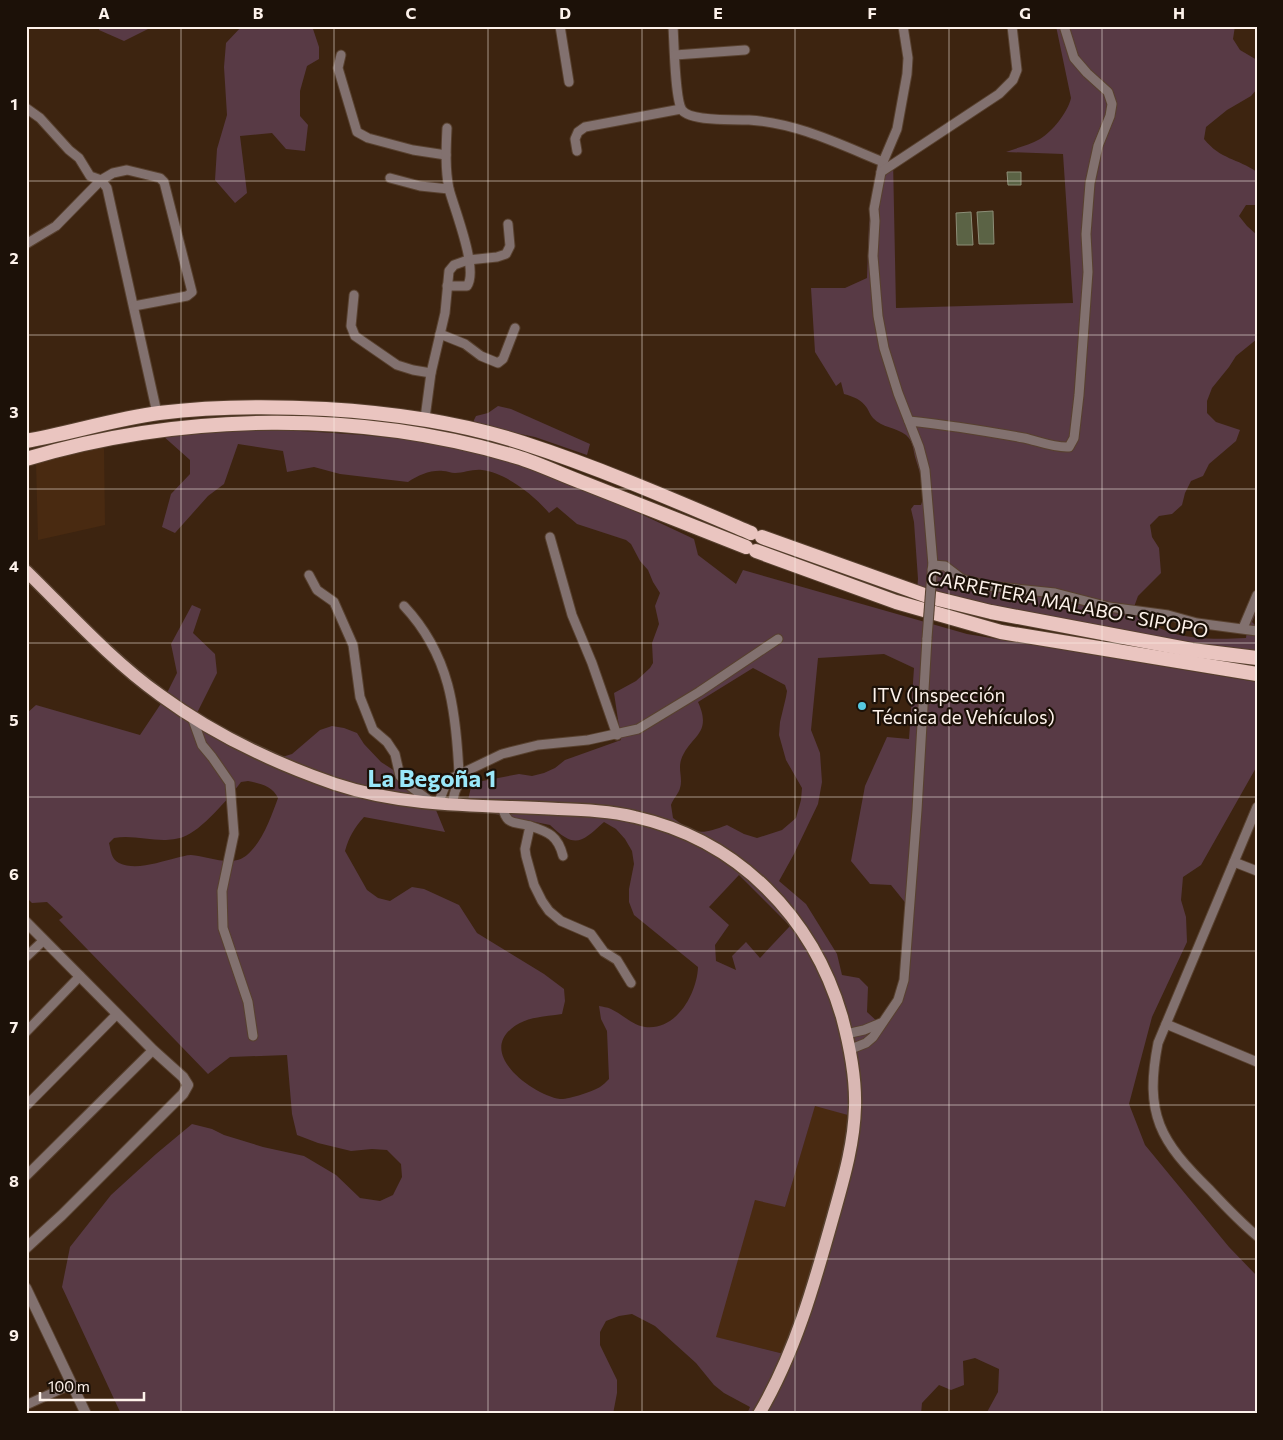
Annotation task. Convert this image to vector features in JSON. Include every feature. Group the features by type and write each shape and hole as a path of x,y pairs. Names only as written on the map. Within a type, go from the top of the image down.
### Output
{"highway":[{"name":"CARRETERA MALABO - SIPOPO","path":"26,442 83,427 157,413 206,408 277,406 359,411 425,418 522,442 647,489 756,535 930,598 991,612 1192,650 1257,658"},
{"name":"CARRETERA MALABO - SIPOPO","path":"26,459 84,444 159,430 210,424 274,422 364,428 442,438 518,458 751,549 896,602 1001,632 1257,674"}],"main road":[{"path":"26,571 121,663 158,694 192,717 272,760 339,786 436,804 590,811 634,816 670,827 710,844 747,870 771,891 794,919 818,958 835,994 851,1049 855,1081 855,1109 846,1171 813,1287 790,1350 758,1414"}],"street":[{"path":"560,26 569,82"},
{"path":"673,26 677,85 681,109 686,114 701,118 782,124 814,134 883,162"},
{"path":"851,1049 866,1043 873,1037 898,1000 904,980 932,569 925,470 919,447 890,371 878,316 873,256 874,210 881,172 883,162 897,130 907,74 908,58 903,26"},
{"path":"881,172 999,94 1013,80 1017,70 1012,26"},
{"path":"909,421 962,427 1028,439 1062,448 1069,447 1074,438 1088,272 1086,234 1090,182 1098,146 1110,116 1112,104 1108,92 1087,74 1074,58 1064,26"},
{"path":"675,54 745,50"},
{"path":"341,55 338,68 356,132 368,138 412,150 446,155"},
{"path":"26,108 40,118 69,150 79,158 90,176 101,180 107,188 157,413"},
{"path":"577,151 575,139 578,132 585,127 681,109"},
{"path":"447,128 446,155 449,189 462,229 470,274 468,284 463,287 447,286"},
{"path":"26,244 56,226 101,180 121,170 160,178 164,182 173,213 192,292 187,296 134,306"},
{"path":"390,178 420,186 449,189"},
{"path":"425,418 431,373 447,300 449,271 451,268 468,260 506,254 510,246 508,224"},
{"path":"354,294 350,326 355,336 397,364 413,370 431,373"},
{"path":"440,334 465,344 481,356 498,363 504,359 515,328"},
{"path":"550,537 572,615 592,662 618,735"},
{"path":"932,569 945,566 962,579 988,586 1055,593 1109,607 1168,615 1198,623 1257,631"},
{"path":"309,575 317,590 334,602 354,646 360,697 373,730 387,742 395,754 400,776 406,783 436,804 447,782 459,774 502,754 538,745 588,740 618,735 638,729 699,692 778,639"},
{"path":"1243,628 1257,595"},
{"path":"404,606 425,631 448,680 453,705 459,774"},
{"path":"192,717 202,746 230,783 234,834 222,891 223,928 248,1002 253,1036"},
{"path":"453,805 455,791 459,783 473,769"},
{"path":"502,806 505,818 509,821 543,831 555,839 563,856"},
{"path":"1257,808 1158,1043 1153,1070 1152,1091 1161,1130 1185,1166 1257,1236"},
{"path":"530,826 525,849 526,856 534,885 542,901 549,911 561,920 591,934 604,952 617,960 631,983"},
{"path":"1234,862 1257,871"},
{"path":"26,922 188,1085 186,1090 62,1215 26,1248"},
{"path":"26,957 44,940"},
{"path":"26,1032 80,976"},
{"path":"26,1106 117,1014"},
{"path":"846,1034 864,1030 881,1023"},
{"path":"1166,1024 1257,1062"},
{"path":"26,1176 153,1050"},
{"path":"26,1288 86,1414"},
{"path":"26,1406 72,1384"}],"shaded area":[{"path":"99,26 154,26 124,41 99,30"},
{"path":"242,26 312,26 319,47 319,59 307,66 300,91 300,116 308,125 305,151 286,149 272,133 240,136 247,193 235,203 215,180 217,149 227,115 224,67 226,43"},
{"path":"1056,26 1235,26 1233,39 1240,50 1257,60 1257,89 1251,96 1227,110 1206,127 1204,139 1223,155 1257,172 1257,205 1246,205 1239,216 1257,235 1257,339 1236,356 1212,388 1207,401 1207,413 1216,422 1240,430 1236,441 1209,464 1203,476 1191,481 1182,505 1172,514 1159,516 1150,525 1152,537 1159,548 1161,573 1138,596 1134,607 1144,618 1170,632 1200,638 1246,638 1250,606 1257,588 1257,610 1252,622 1257,627 1257,653 1036,624 916,600 918,579 914,522 911,509 914,505 921,505 923,494 922,482 912,444 909,438 902,432 885,426 872,417 860,400 844,394 841,382 836,386 815,352 811,288 845,288 867,278 869,223 883,162 893,159 896,308 1073,303 1063,154 1006,152 1032,143 1045,136 1067,109 1071,98"},
{"path":"1007,172 1021,172 1021,185 1008,185"},
{"path":"993,211 994,244 979,244 977,212"},
{"path":"971,212 973,245 957,245 956,213"},
{"path":"498,406 511,409 590,444 587,455 535,437 472,424 476,416 488,413"},
{"path":"283,430 360,435 411,440 487,454 566,481 694,539 698,555 736,584 743,570 967,634 1257,682 1257,766 1201,865 1183,877 1181,900 1186,917 1187,942 1152,1017 1129,1104 1145,1145 1229,1247 1257,1276 1257,1414 986,1414 998,1392 999,1369 975,1358 963,1361 964,1385 951,1390 939,1385 922,1403 921,1414 747,1414 750,1407 724,1393 714,1385 696,1363 655,1326 632,1314 606,1321 600,1332 600,1345 617,1380 617,1393 613,1414 121,1414 62,1287 70,1247 111,1195 156,1154 192,1124 263,1147 304,1156 336,1175 360,1198 380,1201 393,1195 402,1177 401,1164 387,1150 351,1151 318,1143 297,1135 292,1114 287,1055 230,1057 208,1074 59,920 63,917 47,902 32,903 26,897 26,714 36,705 140,735 164,699 177,673 171,644 192,605 201,609 193,633 215,654 217,673 196,715 279,758 292,754 320,730 332,726 344,728 357,733 364,744 381,762 429,793 445,832 364,817 352,833 345,851 367,890 378,898 390,901 412,887 424,889 459,905 477,933 544,974 564,989 565,1001 562,1014 523,1022 511,1029 503,1040 502,1051 506,1062 514,1073 537,1090 549,1096 560,1099 574,1097 597,1089 609,1079 607,1031 601,1019 599,1006 611,1009 640,1026 656,1027 675,1017 683,1009 694,988 697,977 698,967 634,915 629,902 629,889 634,864 632,851 616,829 604,822 583,839 572,840 566,838 550,825 466,808 472,783 519,774 532,776 544,773 555,768 565,760 621,740 614,693 636,681 650,668 653,663 652,643 659,624 655,606 660,593 631,544 626,540 577,524 557,507 549,513 536,499 519,486 491,472 482,470 455,473 434,471 420,475 408,482 340,474 314,467 287,472 283,451 238,444 224,484 208,496 175,533 162,527 171,494 190,474 190,460 162,435","holes":["884,654 914,668 909,739 887,737 865,786 851,861 870,884 891,885 908,906 903,983 880,1024 867,1012 868,987 859,978 842,975 837,954 806,904 779,881 818,804 822,782 820,753 811,730 818,658","753,668 785,685 787,691 779,735 786,760 802,788 796,818 782,830 757,838 727,825 711,831 699,832 687,828 673,818 671,805 681,785 681,760 702,728 702,713 698,702","248,781 265,786 273,791 278,798 258,843 241,859 227,861 189,855 148,865 133,866 119,863 113,857 109,843 114,838 166,840 181,838 190,834 214,813 241,782","739,875 790,926 760,958 746,942 732,956 736,970 716,961 715,945 729,925 709,907","815,1106 855,1117 788,1355 716,1337 755,1200 785,1207"]},
{"path":"104,447 105,525 38,540 36,461"},
{"path":"815,1105 855,1117 788,1355 715,1337 755,1199 785,1207"}],"place":[{"name":"ITV (Inspección Técnica de Vehículos)","path":"862,706"}],"district":[{"name":"La Begoña 1","path":"432,779"}]}
